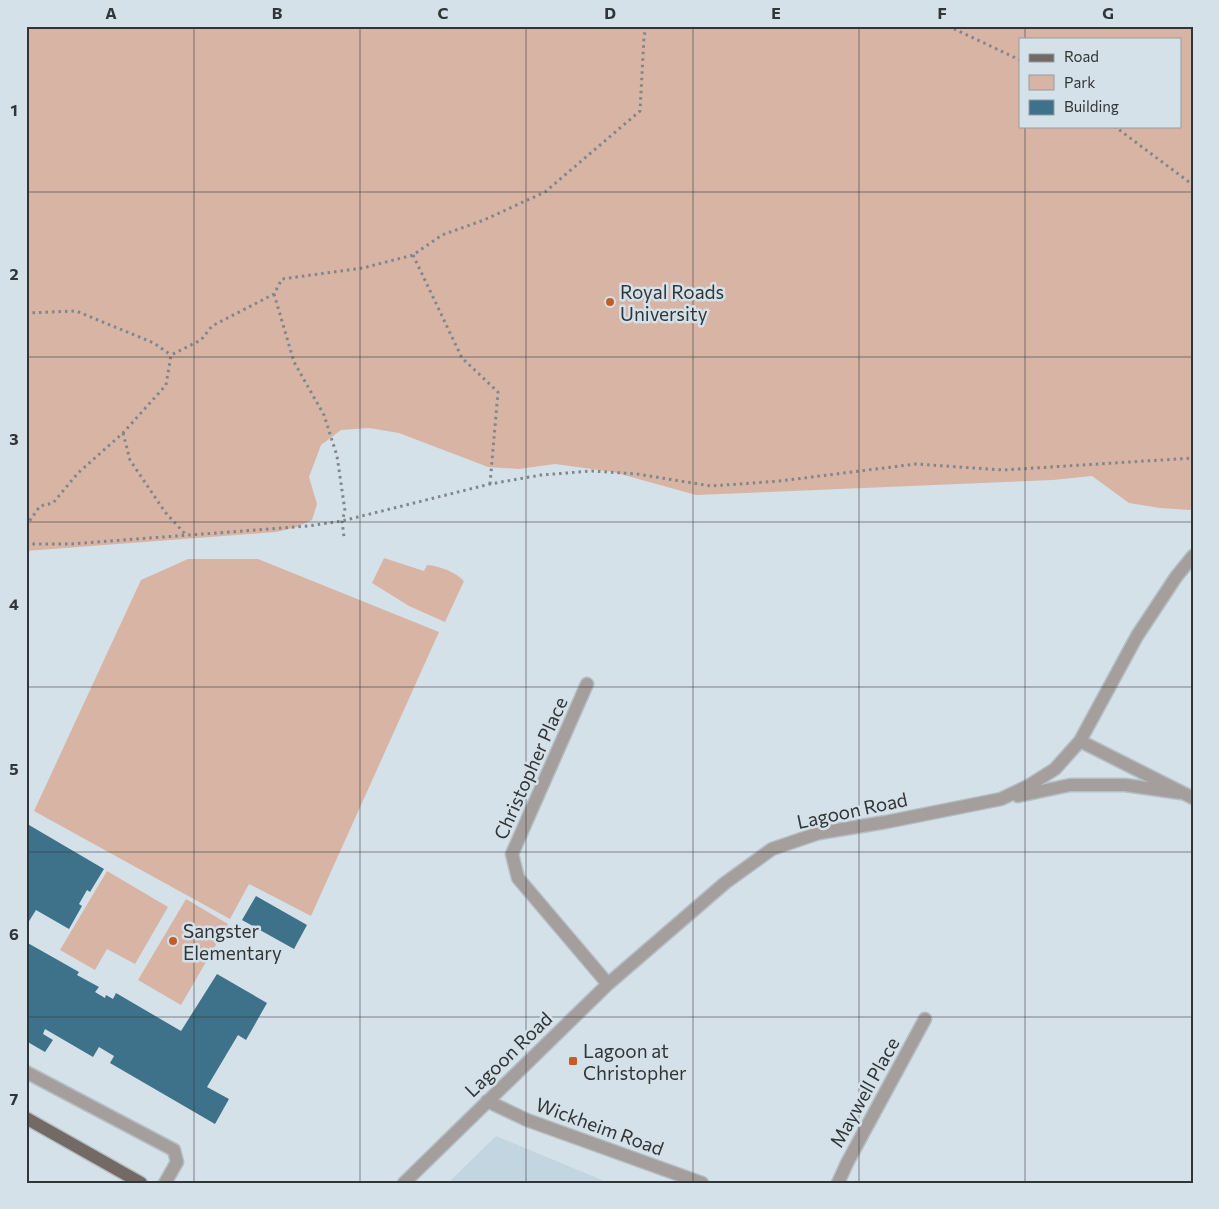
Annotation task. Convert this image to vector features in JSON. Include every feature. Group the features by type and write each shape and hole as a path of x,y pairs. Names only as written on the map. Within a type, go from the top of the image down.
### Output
{"main road":[{"path":"26,1118 142,1183"}],"street":[{"name":"Lagoon Road","path":"404,1183 608,984 725,883 772,849 819,833 1001,799 1028,786 1055,769 1080,741 1137,636 1176,577 1193,556"},
{"name":"Christopher Place","path":"587,684 512,854 518,878 608,984"},
{"path":"1080,741 1187,796"},
{"path":"1001,799 1070,786 1125,784 1187,796"},
{"name":"Maywell Place","path":"838,1183 925,1020"},
{"path":"26,1072 174,1150 178,1162 165,1183"},
{"name":"Wickheim Road","path":"487,1101 527,1120 702,1183"}],"path":[{"path":"171,355 201,340 212,326 274,294 282,278 363,268 413,255 442,235 484,220 545,192 640,110 646,26"},
{"path":"948,26 1019,60"},
{"path":"1117,128 1193,185"},
{"path":"413,255 462,358 498,392 490,484"},
{"path":"274,294 294,362 324,415 337,456 345,511 342,521 344,537"},
{"path":"26,313 76,310 154,343 171,355"},
{"path":"26,526 40,506 53,503 78,473 123,433 166,385 171,355"},
{"path":"123,433 130,460 165,512 186,535"},
{"path":"26,544 70,544 308,526 342,521 490,484 541,475 592,471 637,474 711,486 780,481 916,464 1003,470 1193,458"}],"shaded area":[{"path":"496,1136 609,1183 448,1183"}],"green space":[{"name":"Royal Roads University","path":"26,26 1193,26 1193,509 1160,508 1129,503 1092,476 1053,480 696,495 613,472 555,464 519,469 488,467 399,433 369,428 341,430 321,445 309,477 317,504 312,520 297,527 276,532 26,551"},
{"path":"384,558 424,571 427,565 437,567 452,572 464,581 445,622 409,606 372,583"},
{"path":"188,559 258,559 439,632 311,916 249,884 230,919 34,811 141,580"},
{"path":"107,871 168,907 135,964 107,949 95,970 60,950"},
{"path":"186,899 228,924 181,1005 138,980"}],"building":[{"path":"29,825 104,869 90,892 87,890 79,904 82,906 69,929 36,910 26,926 26,829"},
{"path":"256,896 307,925 294,949 242,920"},
{"path":"26,942 79,972 77,975 99,987 95,992 105,998 106,995 113,999 116,993 181,1031 217,974 267,1003 246,1040 238,1035 207,1087 229,1099 215,1124 110,1063 114,1056 99,1047 93,1057 45,1029 43,1034 53,1040 45,1052 26,1041"}],"place":[{"name":"Royal Roads University","path":"610,302"},
{"name":"Sangster Elementary","path":"173,941"},
{"name":"Lagoon at Christopher","path":"573,1061"}]}
